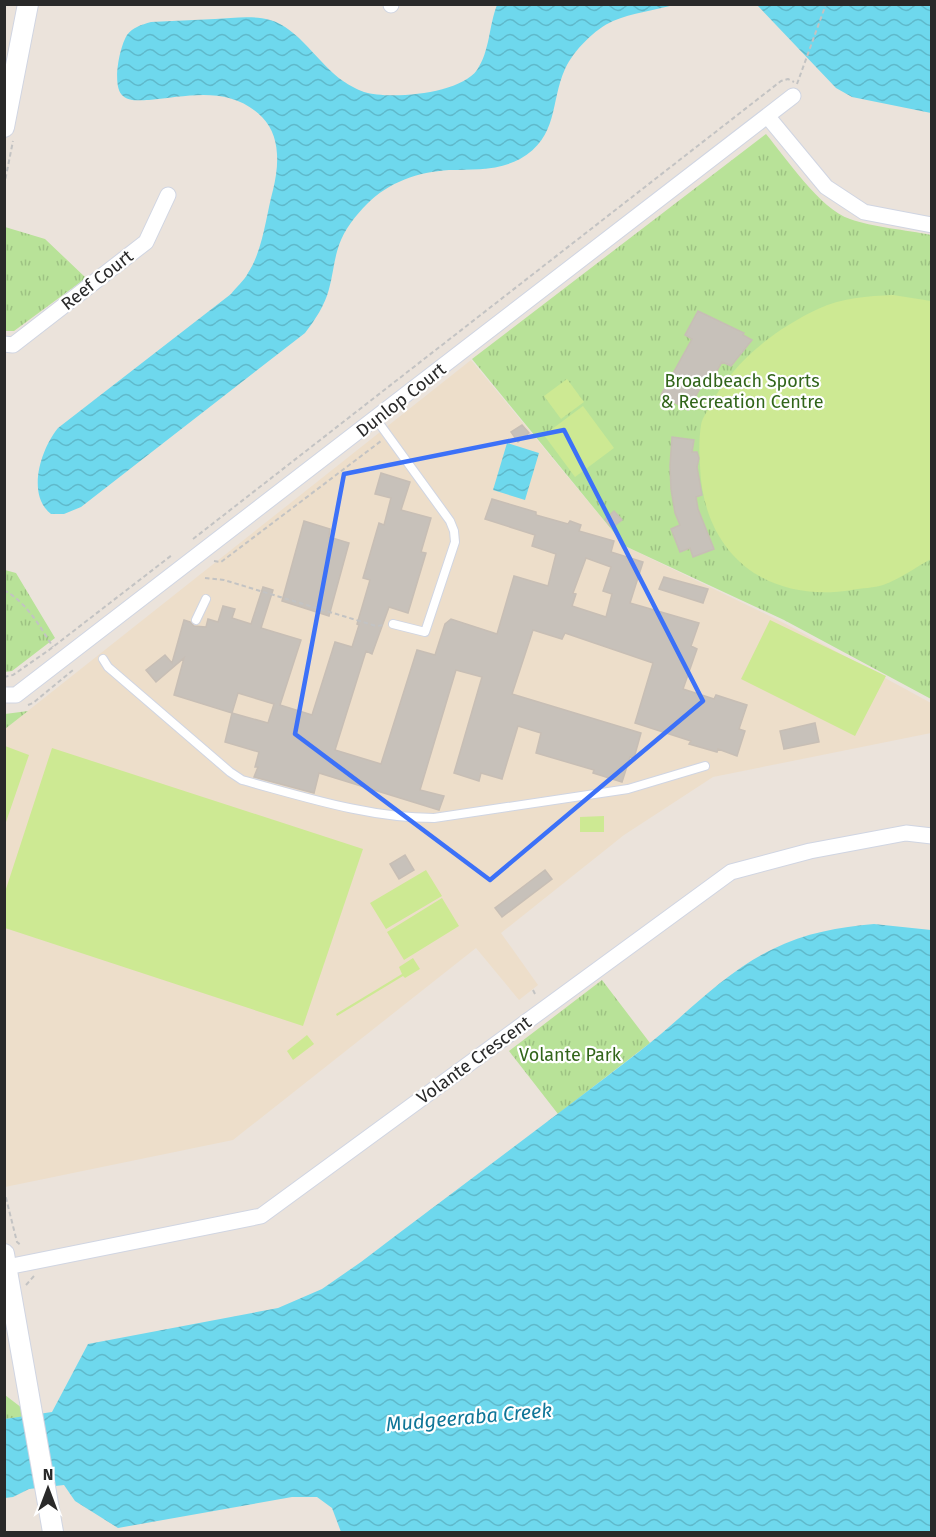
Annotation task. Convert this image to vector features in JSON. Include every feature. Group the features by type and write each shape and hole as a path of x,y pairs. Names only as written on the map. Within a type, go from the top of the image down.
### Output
{"street":[{"path":"4,127 28,4"},
{"name":"Dunlop Court","path":"4,695 16,695 797,95"},
{"path":"768,117 826,187 864,212 932,225"},
{"name":"Reef Court","path":"4,344 13,345 146,242 168,195"},
{"name":"Volante Crescent","path":"11,1256 261,1216 731,872 810,851 906,833 932,836"},
{"path":"11,1256 31,1406 53,1533"}],"lane":[{"path":"376,419 450,521 455,542 425,632 393,624"},
{"path":"196,620 206,599"},
{"path":"103,659 108,667 242,780 329,804 368,812 411,818 434,818 628,789 705,766"}],"path":[{"path":"799,78 826,4"},
{"path":"194,539 780,81 788,80 797,83 797,95"},
{"path":"4,677 13,675 53,647 175,553"},
{"path":"205,578 224,580 376,626 393,624"},
{"path":"4,590 16,597 35,619 53,647"},
{"path":"533,990 535,994"},
{"path":"4,1190 17,1242 11,1256"}],"highlighted area":[{"path":"564,430 703,701 490,880 295,734 344,474"}],"shaded area":[{"path":"471,360 625,546 784,623 931,703 931,733 713,777 624,835 501,933 538,985 519,1000 476,948 233,1140 5,1187 5,729"}],"green space":[{"name":"Broadbeach Sports & Recreation Centre","path":"766,134 804,182 827,205 839,213 850,219 869,224 931,235 931,699 784,620 625,546 472,359"},
{"path":"5,227 45,239 86,278 14,331 5,331"},
{"path":"893,295 931,301 931,559 902,576 876,587 821,592 792,589 766,580 744,566 726,547 713,524 704,497 700,466 699,450 703,418 718,392 741,363 785,327 801,317 836,302"},
{"path":"567,379 584,402 561,419 544,396"},
{"path":"583,406 614,448 575,477 544,435"},
{"path":"5,570 16,573 55,638 12,671 5,672"},
{"path":"770,620 886,676 855,736 741,679"},
{"path":"28,711 5,729 5,714"},
{"path":"4,746 29,755 5,825"},
{"path":"52,748 363,849 303,1026 5,928 5,892"},
{"path":"604,816 604,832 580,832 580,817"},
{"path":"426,870 442,896 386,929 370,903"},
{"path":"442,898 459,926 404,960 387,932"},
{"path":"413,958 420,969 405,978 403,976 337,1016 336,1014 402,974 399,967"},
{"name":"Volante Park","path":"602,980 650,1043 558,1114 509,1051"},
{"path":"307,1035 314,1044 293,1060 287,1051"},
{"path":"5,1395 22,1408 23,1417 5,1419"}],"water":[{"path":"497,5 674,5 613,21 599,29 586,41 565,69 547,130 533,150 520,159 494,167 437,171 415,176 394,184 376,196 359,213 341,239 325,301 305,333 81,507 64,514 51,514 43,505 39,495 39,471 46,447 58,428 231,294 246,276 257,254 275,181 277,152 273,133 262,117 250,107 236,100 208,95 149,100 129,99 123,96 119,91 117,75 124,40 129,32 151,22 243,17 270,20 280,24 300,39 343,81 364,92 407,95 441,90 456,85 477,70 487,46"},
{"path":"757,5 931,5 931,113 852,97 836,88"},
{"path":"507,443 539,453 525,500 493,490"},
{"name":"Mudgeeraba Creek","path":"874,924 931,930 931,1532 341,1532 332,1508 317,1497 292,1497 118,1528 75,1501 64,1485 29,1489 13,1497 5,1498 5,1419 52,1412 88,1344 278,1308 322,1289 640,1051 737,970 773,949 797,939 835,929"}],"building":[{"path":"698,311 744,333 743,335 752,340 731,366 722,362 711,381 706,378 688,410 661,395 692,339 685,335"},
{"path":"522,425 529,433 518,442 511,432"},
{"path":"672,437 694,440 692,452 697,452 699,458 697,467 702,495 696,497 698,509 714,549 693,557 690,548 680,552 671,529 680,525 675,513 671,489"},
{"path":"381,473 410,482 401,510 431,518 421,552 426,553 408,613 389,607 372,654 366,651 335,750 381,764 417,650 435,655 445,624 451,619 497,634 514,576 548,586 556,554 532,546 535,535 485,519 492,499 536,512 536,515 568,524 570,521 581,525 579,531 614,541 611,552 643,562 630,603 699,623 691,646 697,649 683,689 714,699 716,695 747,705 739,729 745,731 737,756 718,749 717,752 689,744 691,741 635,723 653,663 565,633 562,639 533,630 512,694 641,733 634,758 630,757 622,782 593,773 594,770 536,753 541,733 518,726 502,779 481,773 479,781 454,773 482,677 456,670 420,790 444,796 439,810 319,773 314,793 254,777 258,767 255,767 259,752 225,742 232,713 174,695 184,658 156,682 146,670 165,655 172,663 184,620 194,626 206,627 208,619 218,622 223,606 235,609 232,618 251,624 263,587 273,590 261,628 301,640 280,705 312,715 335,642 352,647 359,625 357,624 370,580 363,578 379,523 384,525 391,498 375,494","holes":["586,558 611,567 603,591 612,594 606,617 572,606 576,594 573,593","238,693 274,704 268,723 232,713"]},
{"path":"614,511 622,520 610,526 605,519"},
{"path":"304,521 330,529 329,537 349,543 329,616 282,601"},
{"path":"664,577 708,589 703,603 659,589"},
{"path":"815,723 819,742 784,749 780,731"},
{"path":"405,855 414,870 399,879 390,864"},
{"path":"545,870 552,879 502,917 495,908"}]}
